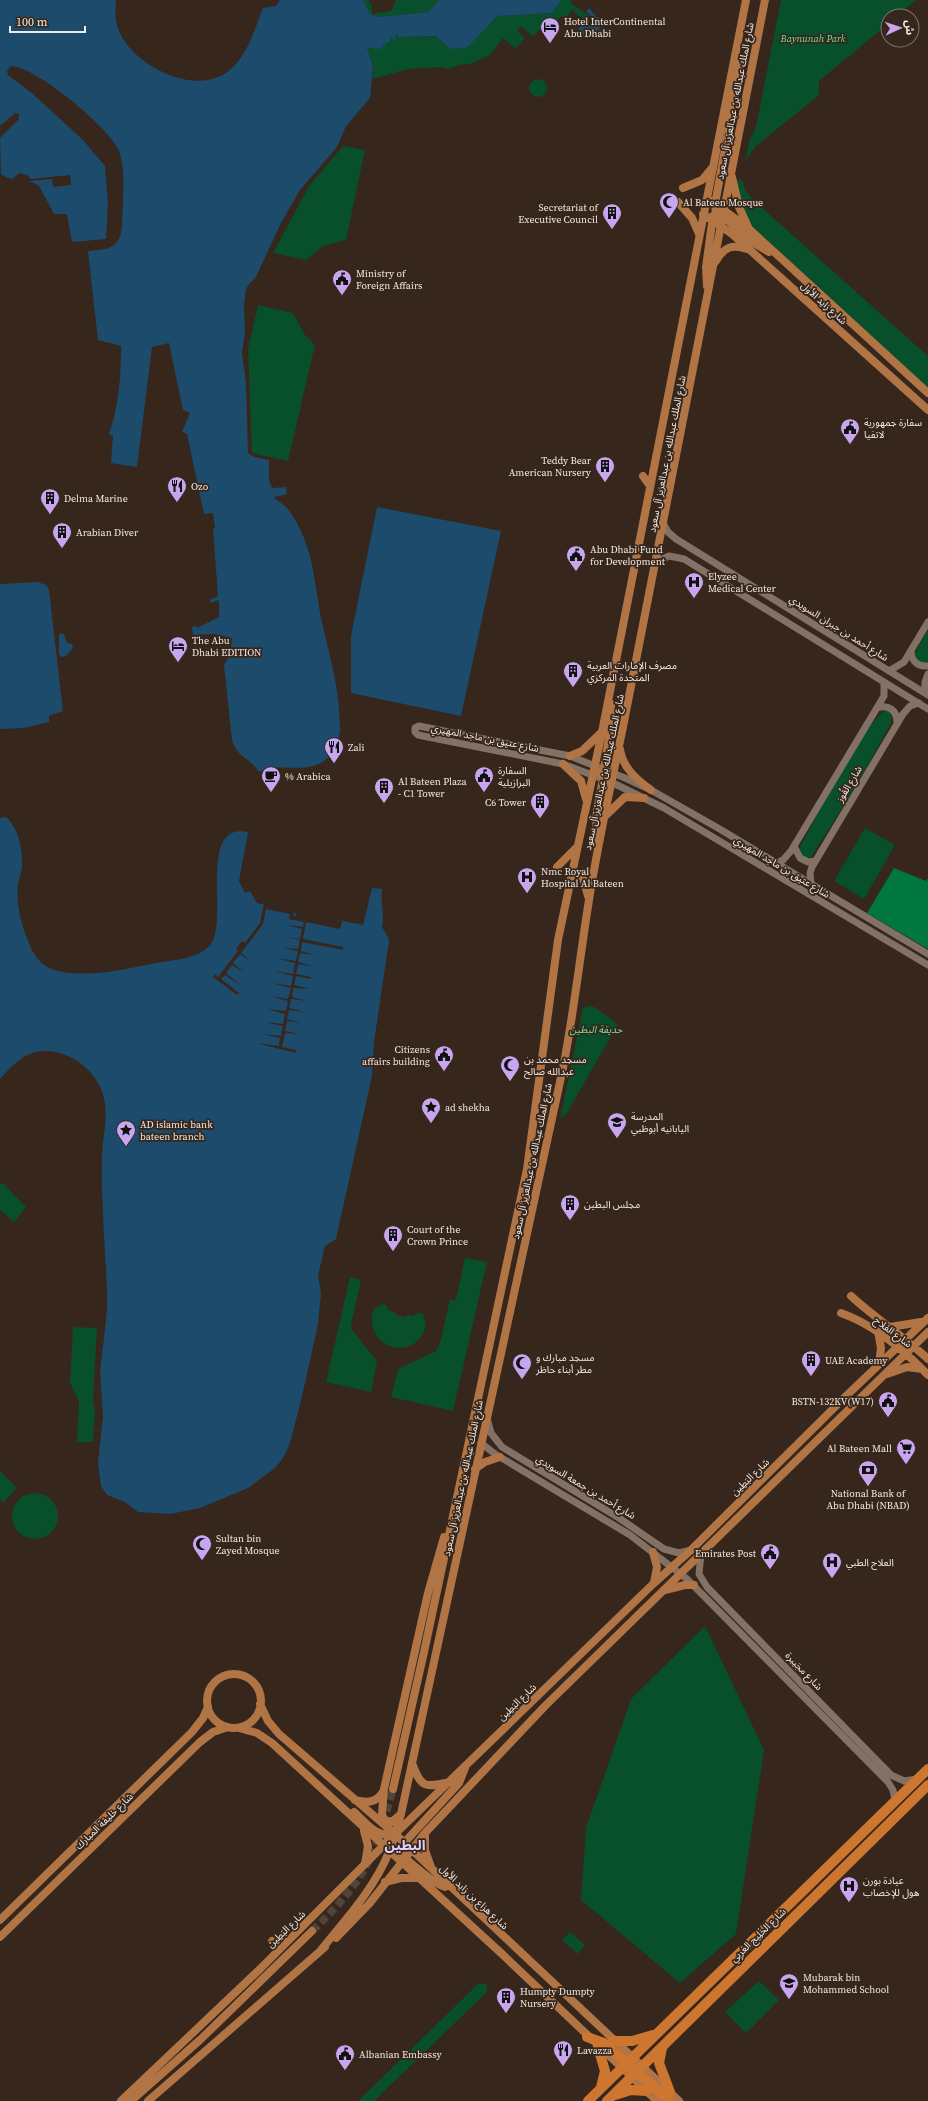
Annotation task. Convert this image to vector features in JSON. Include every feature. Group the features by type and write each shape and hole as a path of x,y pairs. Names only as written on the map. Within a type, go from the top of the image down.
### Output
{"highway":[{"name":"شارع الخَلِيج العَربِي","path":"610,2098 655,2035 928,1769"},
{"name":"شارع الخَلِيج العَربِي","path":"588,2101 601,2089 662,2047 928,1785"},
{"path":"599,2101 686,2013 694,1997"},
{"path":"613,2041 632,2041 655,2035"},
{"path":"587,2037 601,2041 632,2068 669,2096"},
{"path":"598,2047 605,2071 601,2089"},
{"path":"662,2047 659,2063 669,2096"},
{"path":"610,2098 631,2090 646,2091"}],"main road":[{"name":"شارع الملك عبدالله بن عبدالعزيز آل سعود","path":"393,1789 457,1498 529,1157 554,966 572,870 602,732 746,0"},
{"name":"شارع الملك عبدالله بن عبدالعزيز آل سعود","path":"395,1834 401,1814 563,1068 574,1010 589,901 604,818 607,781 613,773 620,744 765,0"},
{"path":"708,290 706,272 713,221 739,75 739,66 736,53"},
{"path":"683,188 702,180 714,165"},
{"path":"731,173 739,207 748,228"},
{"name":"شارع زايد الأول","path":"707,198 715,209 748,228 928,393"},
{"path":"678,202 694,221 700,237"},
{"path":"703,214 715,209"},
{"path":"715,209 721,226"},
{"path":"724,213 758,245 776,254"},
{"name":"شارع زايد الأول","path":"703,214 721,226 750,250 928,410"},
{"path":"713,268 721,253 727,248 736,246 750,250"},
{"path":"643,476 650,486"},
{"path":"598,846 596,822 607,781 604,769 611,725 609,695"},
{"path":"570,756 582,751 602,732"},
{"path":"620,744 620,752 626,765 638,780 651,790"},
{"path":"562,764 581,781 586,803"},
{"path":"595,765 607,781"},
{"path":"604,818 625,797 644,798"},
{"path":"556,867 577,847"},
{"path":"572,870 584,878 589,901"},
{"name":"شارع الفلاح","path":"851,1296 890,1328 906,1338 928,1359"},
{"name":"شارع الفلاح","path":"841,1313 864,1322 878,1331 898,1346 926,1372"},
{"path":"890,1328 910,1326 926,1319"},
{"name":"شارع البَطِين","path":"121,2101 260,1969 364,1867 388,1849 395,1834 653,1584 691,1550 878,1364 926,1319"},
{"path":"878,1331 881,1348 878,1364"},
{"name":"شارع البَطِين","path":"148,2101 355,1919 385,1882 404,1853 425,1833 545,1706 928,1332"},
{"path":"882,1376 907,1367 926,1372"},
{"path":"476,1405 477,1431 481,1443"},
{"path":"475,1469 485,1462 500,1457"},
{"path":"401,1814 392,1822 384,1820 382,1814 384,1790 434,1571 450,1515 457,1498"},
{"path":"653,1552 657,1572 653,1584"},
{"path":"664,1590 684,1584 694,1585"},
{"path":"230,1674 240,1675 251,1680 258,1690 260,1704 255,1718 248,1724 239,1728 228,1727 215,1720 208,1707 208,1695 212,1685 220,1678 230,1674"},
{"name":"شارع هزاع بن زايد الأول","path":"260,1704 268,1721 279,1734 395,1834 419,1878 501,1953 598,2047 632,2068"},
{"name":"شارع خليفة المبارك","path":"0,1920 196,1728 208,1707"},
{"name":"شارع خليفة المبارك","path":"0,1938 200,1742 212,1732 228,1727"},
{"name":"شارع هزاع بن زايد الأول","path":"239,1728 257,1732 267,1739 361,1827 388,1849 404,1853 434,1873 613,2041 646,2091 657,2101"},
{"path":"412,1763 418,1779 424,1784 433,1786 451,1781"},
{"path":"404,1853 459,1783 466,1766"},
{"path":"353,1799 370,1802 380,1797 384,1790"},
{"path":"339,1805 351,1810 378,1834 387,1836 395,1834"},
{"path":"361,1827 368,1846 368,1857 364,1867"},
{"path":"425,1833 426,1855 434,1873"},
{"path":"321,1950 364,1895 388,1849 404,1853 437,1883 451,1889"},
{"path":"385,1882 401,1878 419,1878"},
{"name":"شارع البَطِين","path":"131,2101 201,2039 312,1931"},
{"path":"272,1941 280,1949"},
{"path":"669,2096 679,2101"}],"street":[{"name":"شارع أحمد بن جبران السويدي","path":"663,523 668,532 676,539 926,694"},
{"path":"656,562 669,556 684,559 928,709"},
{"path":"889,671 902,664 928,622"},
{"path":"911,651 915,662 920,665 928,666"},
{"path":"926,694 925,682 928,674"},
{"name":"شارع القُوز","path":"776,863 786,857 794,846 885,692 884,682"},
{"name":"شارع القُوز","path":"811,884 810,873 815,861 897,722 907,708 919,703"},
{"path":"876,708 885,706 890,708 896,714 897,722"},
{"name":"شارع عتيق بن ماجد المهيري","path":"928,954 651,790 595,765 570,756 419,726 414,730 418,735 562,764 607,781 644,798 928,965"},
{"path":"812,800 819,804"},
{"path":"794,846 800,858 808,862 815,861"},
{"path":"856,923 861,920 862,914"},
{"path":"882,938 888,930"},
{"name":"شارع أحمد بن جمعة السويدي","path":"487,1417 491,1433 502,1447 582,1494 659,1545 674,1553 691,1550"},
{"name":"شارع أحمد بن جمعة السويدي","path":"481,1443 500,1457 571,1499 653,1552 672,1567"},
{"path":"571,1499 582,1494"},
{"path":"653,1552 659,1545"},
{"name":"شارع مجَيبرة","path":"701,1554 699,1574 707,1587 891,1775 904,1781 918,1779"},
{"name":"شارع مجَيبرة","path":"672,1567 694,1585 888,1782 893,1790 895,1801"}],"green space":[{"path":"363,0 368,0 372,5 372,14 391,11 396,0 439,0 428,12 379,17 370,14"},
{"path":"561,0 572,0 571,4 589,15 584,20 572,10 566,18 562,16 558,19 556,23 559,26 557,29 539,30 533,37 521,26 517,31 525,38 516,49 503,38 490,55 470,64 459,65 448,69 441,67 408,69 373,79 373,66 367,48 381,49 390,36 392,36 393,42 395,36 398,35 398,37 436,36 450,49 465,48 497,16 552,13"},
{"name":"Baynunah Park","path":"781,0 916,0 906,8 880,8 880,31 819,81 819,95 755,147 745,161 749,142 756,127"},
{"path":"538,79 544,82 547,88 544,94 538,97 532,94 529,88 532,82"},
{"path":"343,146 365,150 346,240 323,246 306,260 273,253 309,186"},
{"path":"739,179 743,181 745,190 753,200 928,356 928,390 749,223 743,210 737,181"},
{"path":"258,305 293,313 305,335 315,345 288,461 252,453 248,349"},
{"path":"928,630 928,662 925,664 917,663 914,654"},
{"path":"886,710 892,715 891,723 856,786 811,857 805,860 798,851 826,798 852,752 877,718"},
{"path":"865,828 895,845 864,899 834,881"},
{"path":"894,868 926,881 928,878 928,949 867,913"},
{"name":"حديقة البطين","path":"589,1006 594,1007 618,1024 567,1113 560,1119 583,1008"},
{"path":"3,1183 26,1207 14,1222 0,1210 0,1184"},
{"path":"465,1258 487,1262 453,1411 391,1397 398,1369 436,1351 440,1343 450,1299 456,1300"},
{"path":"350,1277 361,1280 351,1324 352,1330 377,1361 371,1392 326,1382"},
{"path":"382,1304 386,1305 389,1311 394,1312 396,1315 405,1317 408,1315 413,1316 418,1313 423,1314 426,1324 421,1336 413,1344 404,1348 393,1347 384,1343 376,1335 372,1324 373,1310"},
{"path":"73,1327 97,1328 93,1400 95,1410 93,1442 77,1442 79,1401 70,1383"},
{"path":"0,1471 17,1488 3,1503 0,1499"},
{"path":"35,1493 48,1497 54,1503 58,1516 54,1529 48,1535 35,1539 22,1535 16,1529 12,1516 16,1503 22,1497"},
{"path":"705,1626 764,1750 736,1934 680,1983 581,1900 586,1828 631,1699"},
{"path":"570,1932 585,1945 578,1954 562,1940"},
{"path":"759,1981 779,2000 746,2033 725,2012"},
{"path":"479,1983 487,1985 487,1992 374,2101 358,2101"}],"water":[{"path":"0,0 116,0 118,29 128,45 138,56 151,66 166,74 182,79 198,81 213,79 226,73 233,67 245,52 263,8 276,6 280,0 363,0 370,14 379,17 428,12 439,0 561,0 552,13 497,16 469,46 465,48 450,49 436,36 398,37 398,35 395,36 395,41 393,42 392,36 390,36 390,42 385,44 381,49 367,48 373,66 370,98 346,126 337,147 300,190 280,225 256,277 246,289 244,305 245,332 242,353 246,383 248,453 254,457 269,460 269,480 272,488 286,487 287,494 274,497 291,513 304,538 312,567 321,618 336,686 340,714 339,735 336,747 330,756 321,763 303,768 277,768 259,772 252,763 240,754 234,746 232,740 224,665 230,655 232,638 215,634 193,635 192,627 196,626 197,628 219,617 219,600 211,603 210,600 218,596 213,529 215,528 213,513 204,514 187,434 182,432 190,413 183,410 169,343 152,347 137,467 111,463 113,436 109,434 119,391 121,346 98,340 88,251 106,249 118,241 122,228 123,177 121,157 112,139 70,99 53,86 36,76 22,69 11,66 7,71 8,75 33,94 83,140 105,166 108,202 106,239 72,242 67,214 54,214 39,186 30,182 10,179 1,174 0,138 19,119 19,114 15,113 0,126"},
{"path":"590,8 593,14 595,13 595,16 600,18 600,28 596,34 591,30 585,37 578,30 583,23 587,26 593,24 593,18 586,11"},
{"path":"377,507 501,531 461,716 351,693 351,636"},
{"path":"38,582 46,585 49,590 63,711 49,716 49,722 24,728 0,729 0,584"},
{"path":"59,634 64,634 67,643 72,644 73,648 66,656 61,657 59,653"},
{"path":"6,817 14,827 21,846 22,870 18,885 18,903 28,941 34,954 43,964 54,970 67,973 82,974 114,971 185,958 205,950 210,945 215,933 217,916 218,857 223,842 232,833 248,832 239,881 245,893 250,891 257,903 295,912 297,917 311,919 312,917 321,919 321,922 338,925 339,920 363,925 372,888 382,889 382,927 389,941 374,1042 372,1076 336,1239 325,1246 318,1275 321,1293 318,1324 301,1401 289,1446 283,1458 275,1468 248,1488 200,1508 170,1514 138,1512 125,1502 107,1495 101,1486 98,1463 103,1415 100,1373 107,1310 102,1174 102,1149 106,1115 104,1098 98,1083 90,1071 73,1058 49,1051 33,1053 19,1060 0,1079 0,818"}],"pier":[{"path":"20,173 29,176 30,179 70,175 71,185 53,187 52,179 30,181 30,184 12,182 12,179"},
{"path":"264,904 295,912 293,915 297,917 311,919 312,917 321,919 321,922 338,925 339,920 342,921 340,929 306,922 303,939 343,947 343,950 302,942 301,951 316,955 300,953 298,962 314,967 298,964 296,974 311,977 311,979 296,976 294,985 310,989 293,988 292,997 307,1001 291,999 289,1008 305,1012 289,1010 287,1019 302,1023 287,1021 285,1031 300,1034 285,1033 282,1047 296,1050 296,1053 256,1043 279,1046 280,1038 262,1034 281,1036 283,1026 264,1022 283,1024 285,1014 267,1009 286,1011 288,1001 269,996 288,999 291,988 272,983 291,986 293,976 274,971 293,974 295,963 277,958 296,961 298,951 283,948 298,949 300,940 285,936 300,939 302,929 287,925 303,927 304,922 289,919 290,914 266,909 263,924 241,953 250,961 240,954 233,963 245,973 232,965 226,973 240,985 225,975 221,979 239,993 237,995 213,977 215,974 218,977 238,951 236,949 242,941 245,943 260,923"}],"tunnel":[{"path":"383,1823 393,1789"},
{"path":"312,1931 343,1898 361,1875 375,1849 380,1834"}],"place":[{"name":"Hotel InterContinental Abu Dhabi","path":"550,44"},
{"name":"Al Bateen Mosque","path":"669,219"},
{"name":"Secretariat of Executive Council","path":"612,230"},
{"name":"Ministry of Foreign Affairs","path":"342,296"},
{"name":"سفارة جمهورية لاتفيا","path":"850,445"},
{"name":"Teddy Bear American Nursery","path":"605,483"},
{"name":"Ozo","path":"177,503"},
{"name":"Delma Marine","path":"50,515"},
{"name":"Arabian Diver","path":"62,549"},
{"name":"Abu Dhabi Fund for Development","path":"576,572"},
{"name":"Elyzee Medical Center","path":"694,599"},
{"name":"The Abu Dhabi EDITION","path":"178,663"},
{"name":"مصرف الإمارات العربية المتحدة المركزي","path":"573,688"},
{"name":"Zali","path":"334,764"},
{"name":"% Arabica","path":"271,793"},
{"name":"السفارة البرازيلية","path":"484,793"},
{"name":"Al Bateen Plaza - C1 Tower","path":"384,804"},
{"name":"C6 Tower","path":"540,819"},
{"name":"Nmc Royal Hospital Al Bateen","path":"527,894"},
{"name":"Citizens affairs building","path":"444,1072"},
{"name":"مسجد محمد بن عبدالله صالح","path":"510,1082"},
{"name":"ad shekha","path":"431,1124"},
{"name":"المدرسة اليابانيه أبوظبي","path":"617,1139"},
{"name":"AD islamic bank bateen branch","path":"126,1147"},
{"name":"مجلس البطين","path":"570,1221"},
{"name":"Court of the Crown Prince","path":"393,1252"},
{"name":"UAE Academy","path":"811,1377"},
{"name":"مسجد مبارك و مطر أبناء حاظر","path":"522,1380"},
{"name":"BSTN-132KV(W17)","path":"888,1418"},
{"name":"Al Bateen Mall","path":"906,1465"},
{"name":"National Bank of Abu Dhabi (NBAD)","path":"868,1487"},
{"name":"Sultan bin Zayed Mosque","path":"202,1561"},
{"name":"Emirates Post","path":"770,1570"},
{"name":"العلاج الطبي","path":"832,1579"},
{"name":"عيادة بورن هول للإخصاب","path":"849,1903"},
{"name":"Mubarak bin Mohammed School","path":"789,2000"},
{"name":"Humpty Dumpty Nursery","path":"506,2014"},
{"name":"Lavazza","path":"563,2067"},
{"name":"Albanian Embassy","path":"345,2071"}],"district":[{"name":"البطين","path":"405,1845"}]}
